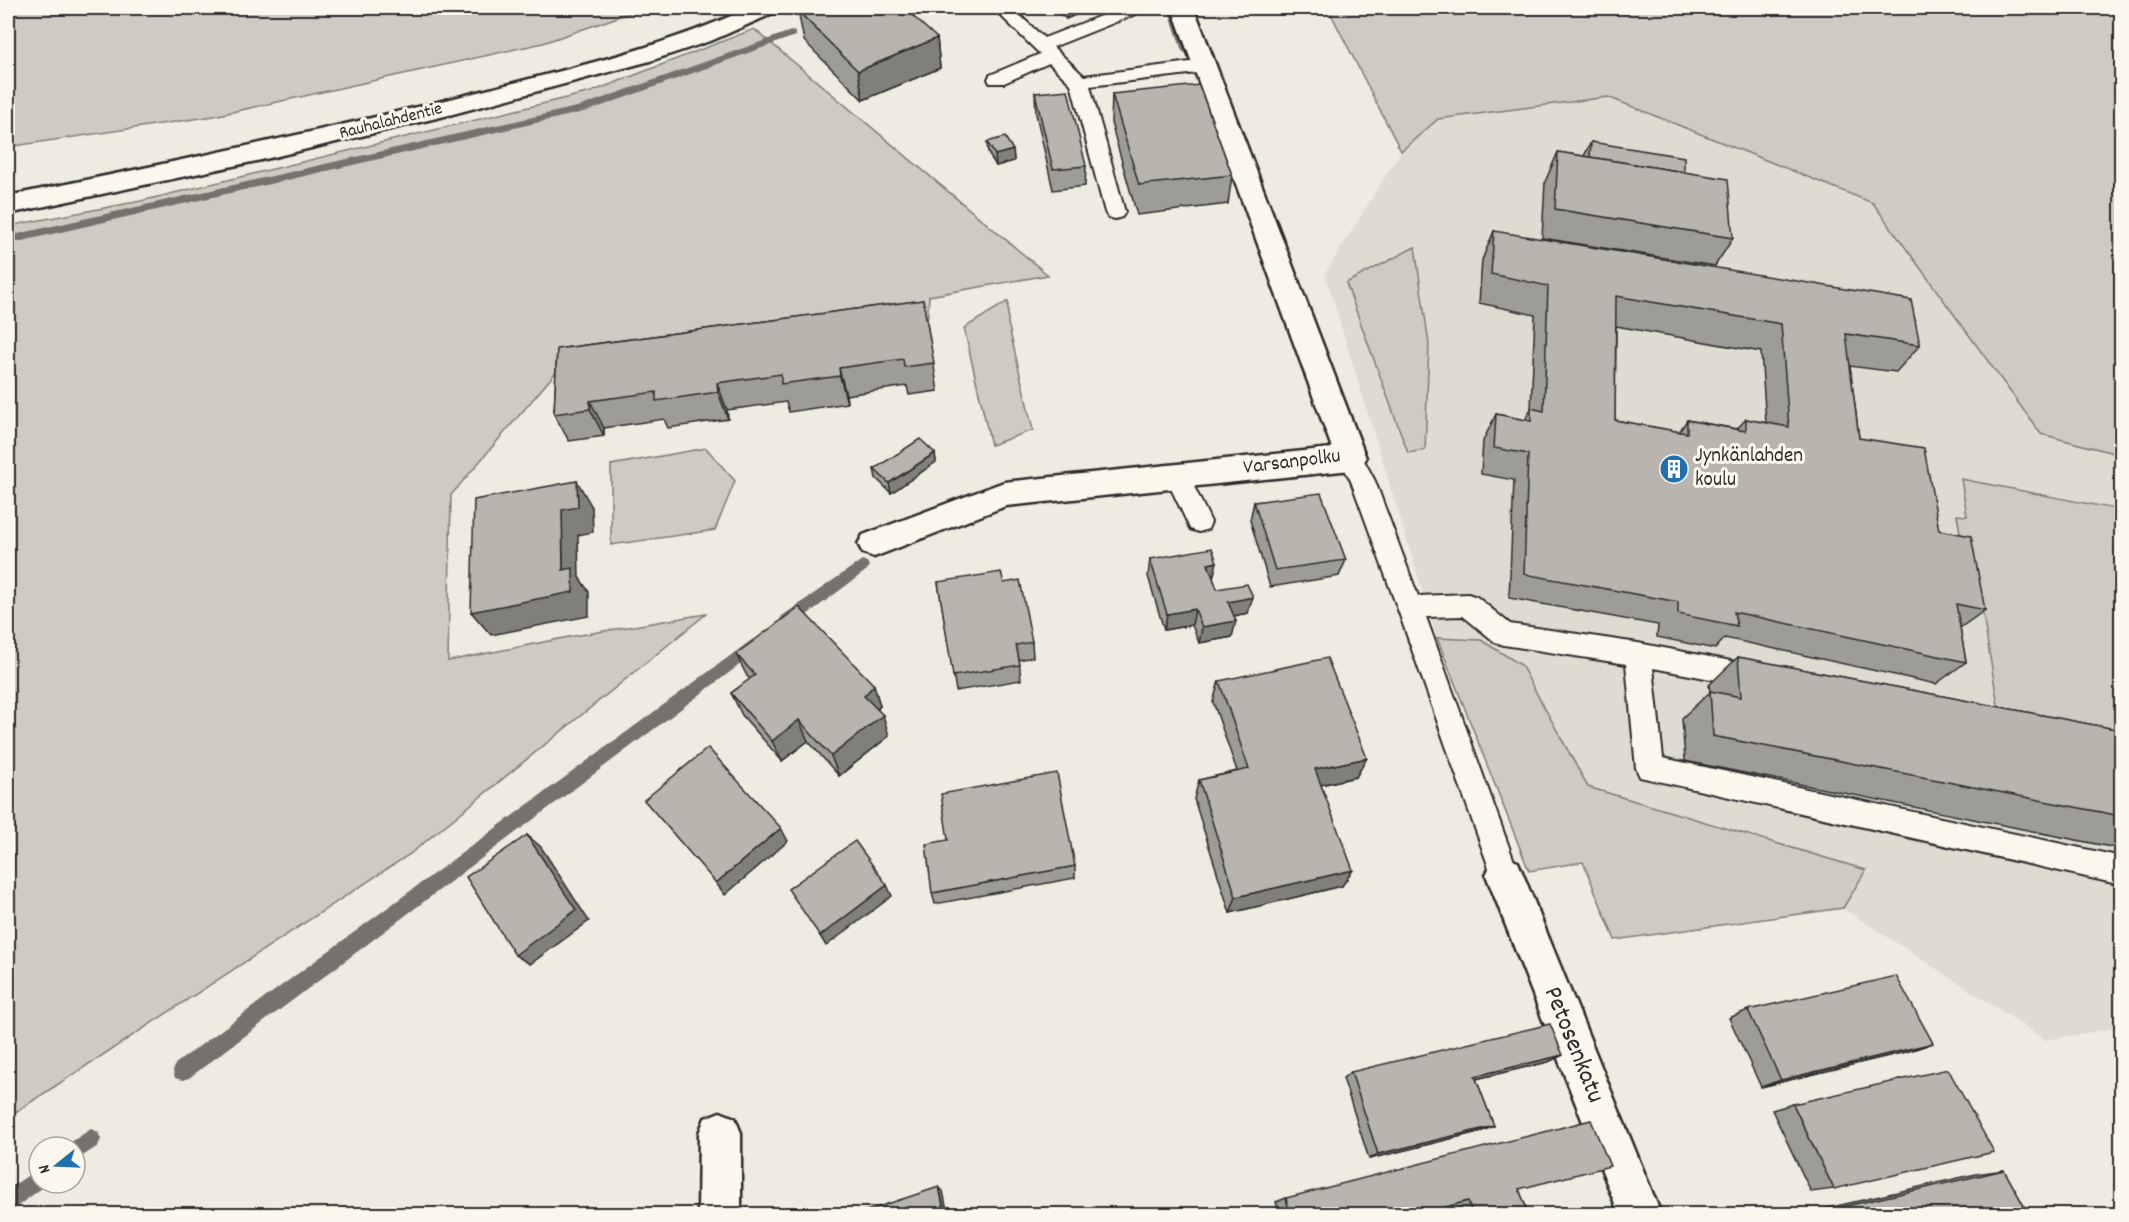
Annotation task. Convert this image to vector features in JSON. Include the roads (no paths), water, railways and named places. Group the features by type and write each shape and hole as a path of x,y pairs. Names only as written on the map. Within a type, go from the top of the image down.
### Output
{"street":[{"name":"Rauhalahdentie","path":"8,205 273,151 404,120 679,44 766,8"},
{"name":"Varsanpolku","path":"874,544 1004,494 1351,458 1183,8"},
{"name":"Petosenkatu","path":"1505,875 1640,1215"},
{"path":"720,1133 720,1215"}],"lane":[{"path":"1002,8 1080,82 1115,212"},
{"path":"997,79 1047,50 1136,8"},
{"path":"1080,82 1205,66"},
{"path":"1351,458 1363,481 1410,607 1505,875"},
{"path":"1177,476 1198,522"},
{"path":"1410,607 1468,605 1504,634 1638,654 1777,679"},
{"path":"1638,654 1650,768 2121,870"}],"waterway":[{"path":"1173,8 1187,51"},
{"path":"13,239 584,109 791,34"},
{"path":"787,621 862,566"},
{"path":"182,1071 753,646"},
{"path":"87,1142 91,1139"},
{"path":"8,1201 27,1187"}],"place":[{"name":"Jynkänlahden koulu","path":"1674,469"}]}
